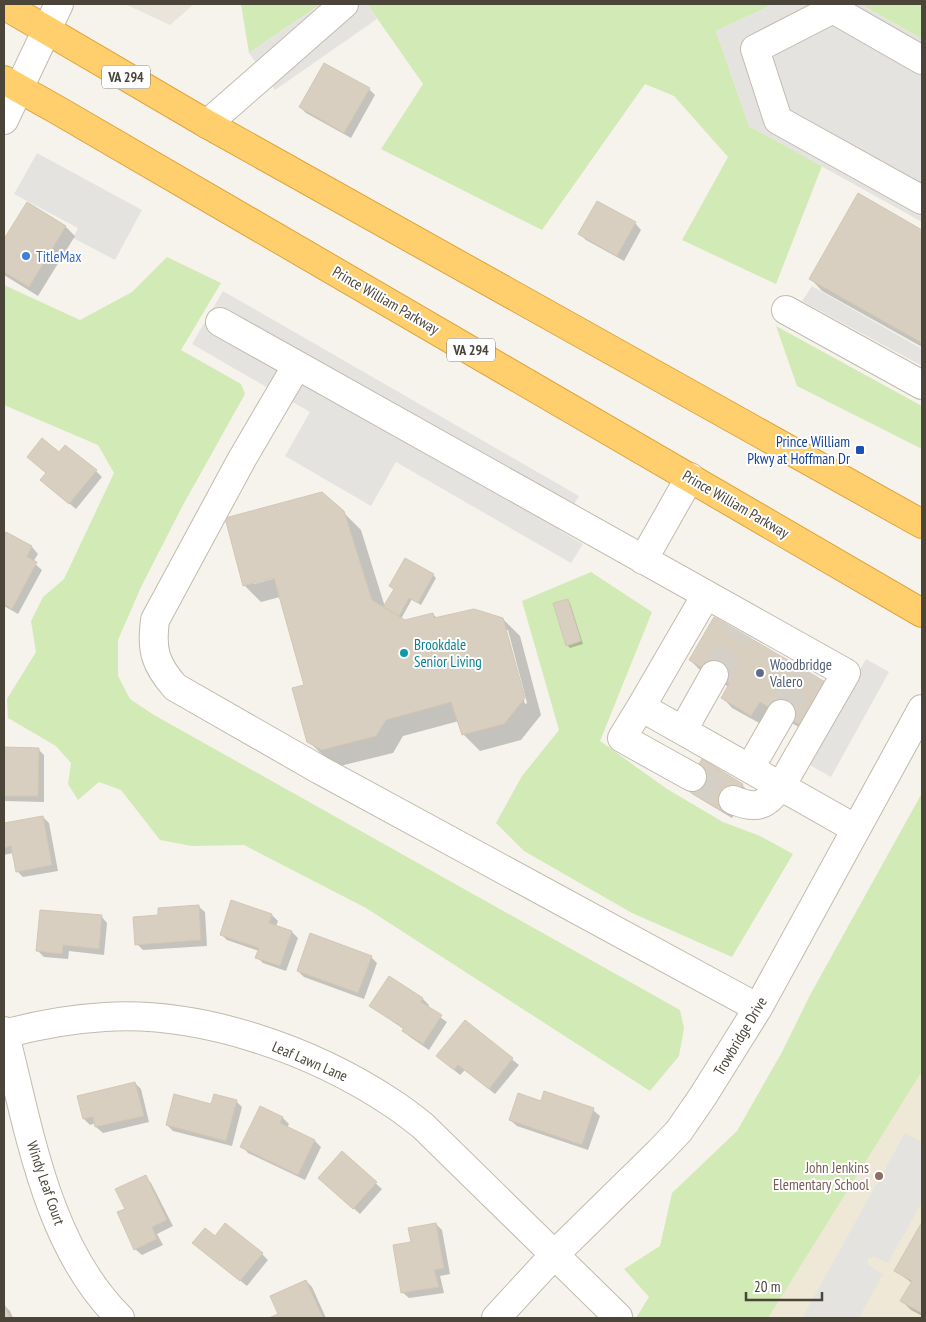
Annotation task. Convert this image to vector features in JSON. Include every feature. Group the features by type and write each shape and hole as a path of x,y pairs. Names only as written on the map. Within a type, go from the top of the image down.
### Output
{"highway":[{"name":"VA 294","path":"4,6 207,124 922,524"},
{"name":"Prince William Parkway","path":"11,85 59,111 922,613"}],"street":[{"path":"4,120 11,85 46,30 59,4"},
{"path":"207,124 344,4"},
{"path":"922,60 833,9 755,49 778,120 922,200"},
{"path":"786,310 922,385"},
{"path":"220,322 706,595 743,625 810,663 846,673 781,786 768,801 760,805 748,806 734,800"},
{"path":"297,365 242,458 155,620 152,639 156,658 162,672 175,688 320,770 758,1008"},
{"path":"644,560 690,477"},
{"path":"692,777 622,738 706,595"},
{"path":"683,730 714,675"},
{"path":"641,706 856,829"},
{"name":"Trowbridge Drive","path":"496,1318 554,1255 660,1152 679,1130 703,1096 758,1008 922,709"},
{"path":"750,768 781,714"},
{"name":"Leaf Lawn Lane","path":"4,1033 56,1022 106,1016 157,1018 207,1026 251,1037 317,1061 385,1098 423,1126 618,1317"},
{"name":"Windy Leaf Court","path":"4,1033 25,1117 54,1211 85,1277 103,1302 120,1318"}],"shaded area":[{"path":"125,4 194,4 170,25"},
{"path":"321,4 367,4 377,19 275,90 249,53"},
{"path":"774,4 860,4 922,39 922,222 749,126 716,31"},
{"path":"37,153 142,210 115,260 73,238 78,228 14,194"},
{"path":"812,286 922,349 922,366 802,301"},
{"path":"223,291 579,496 559,530 583,544 571,563 396,462 371,506 285,456 310,412 192,344"},
{"path":"866,659 889,672 831,777 808,764"},
{"name":"John Jenkins Elementary School","path":"922,1033 922,1318 751,1318"},
{"path":"905,1133 922,1142 922,1202 888,1263 875,1257 869,1258 867,1263 883,1274 859,1318 802,1318"}],"green space":[{"path":"241,4 321,4 249,53"},
{"path":"367,4 774,4 716,31 749,126 822,166 776,284 682,240 728,157 674,96 645,84 542,230 381,149 423,84"},
{"path":"860,4 922,4 922,39"},
{"path":"167,257 221,283 181,350 241,384 245,394 183,505 141,587 118,640 118,676 130,699 154,715 680,1010 684,1028 679,1056 650,1091 366,908 244,845 192,846 160,840 121,790 99,782 78,800 68,784 71,763 56,746 8,718 7,699 36,652 31,621 43,597 64,579 114,473 98,445 4,405 4,285 80,320 132,292"},
{"path":"776,326 922,406 922,449 797,386"},
{"path":"591,572 652,612 600,741 667,789 723,822 760,836 793,854 732,957 632,913 524,851 496,823 522,776 559,730 522,601"},
{"path":"922,793 922,1071 768,1318 636,1318 649,1297 624,1269 660,1246 672,1193 737,1131 782,1052 810,995"}],"building":[{"path":"324,63 370,88 344,133 299,107"},
{"path":"858,193 922,230 922,343 809,279"},
{"path":"597,201 636,222 617,256 578,234"},
{"name":"TitleMax","path":"27,202 66,226 29,287 4,272 4,239"},
{"path":"42,438 59,452 65,445 97,470 69,504 40,480 46,473 27,457"},
{"name":"Brookdale Senior Living","path":"322,492 344,511 372,600 405,620 433,613 434,618 474,609 503,618 525,698 504,724 462,735 451,702 386,720 376,736 322,750 307,742 292,688 304,685 274,578 243,586 225,518"},
{"path":"6,532 32,546 27,557 37,562 12,609 4,604 4,537"},
{"path":"405,558 434,574 418,603 409,598 399,616 383,607 394,589 389,586"},
{"path":"568,599 581,641 566,646 553,603"},
{"name":"Woodbridge Valero","path":"714,617 827,683 802,726 760,702 751,716 721,698 729,684 689,660"},
{"path":"4,747 39,748 38,796 4,796"},
{"path":"702,759 743,784 725,813 684,788"},
{"path":"43,816 52,865 16,872 11,846 4,848 4,823"},
{"path":"231,900 272,914 269,923 292,931 280,966 255,958 259,948 220,935"},
{"path":"199,905 201,940 135,945 133,917 158,915 158,908"},
{"path":"40,910 102,915 99,949 63,945 62,954 36,951"},
{"path":"310,933 372,956 358,993 297,971"},
{"path":"389,976 423,998 421,1002 442,1015 423,1044 402,1031 404,1028 369,1006"},
{"path":"465,1020 513,1058 489,1089 458,1065 454,1070 436,1056"},
{"path":"135,1082 144,1116 95,1127 93,1117 83,1119 77,1096"},
{"path":"544,1091 594,1108 582,1145 509,1120 518,1093 541,1101"},
{"path":"174,1094 211,1104 214,1094 237,1100 226,1141 166,1125"},
{"path":"260,1106 283,1117 280,1123 315,1140 298,1175 240,1147"},
{"path":"342,1151 377,1182 353,1209 318,1178"},
{"path":"146,1175 167,1220 152,1227 157,1239 134,1250 117,1212 125,1209 115,1189"},
{"path":"922,1222 922,1313 900,1301 912,1281 894,1271"},
{"path":"225,1223 263,1253 240,1281 192,1243 205,1228 215,1236"},
{"path":"436,1223 444,1268 434,1270 439,1287 401,1293 393,1245 411,1242 408,1228"},
{"path":"306,1280 323,1318 269,1318 278,1314 270,1296"},
{"path":"4,1304 10,1318 4,1318"}],"tunnel":[{"path":"714,675 739,631"},
{"path":"781,714 806,670"},
{"path":"692,777 733,800"}],"place":[{"name":"TitleMax","path":"26,256"},
{"name":"Prince William Pkwy at Hoffman Dr","path":"860,450"},
{"name":"Brookdale Senior Living","path":"404,653"},
{"name":"Woodbridge Valero","path":"760,673"},
{"name":"John Jenkins Elementary School","path":"879,1176"}]}
